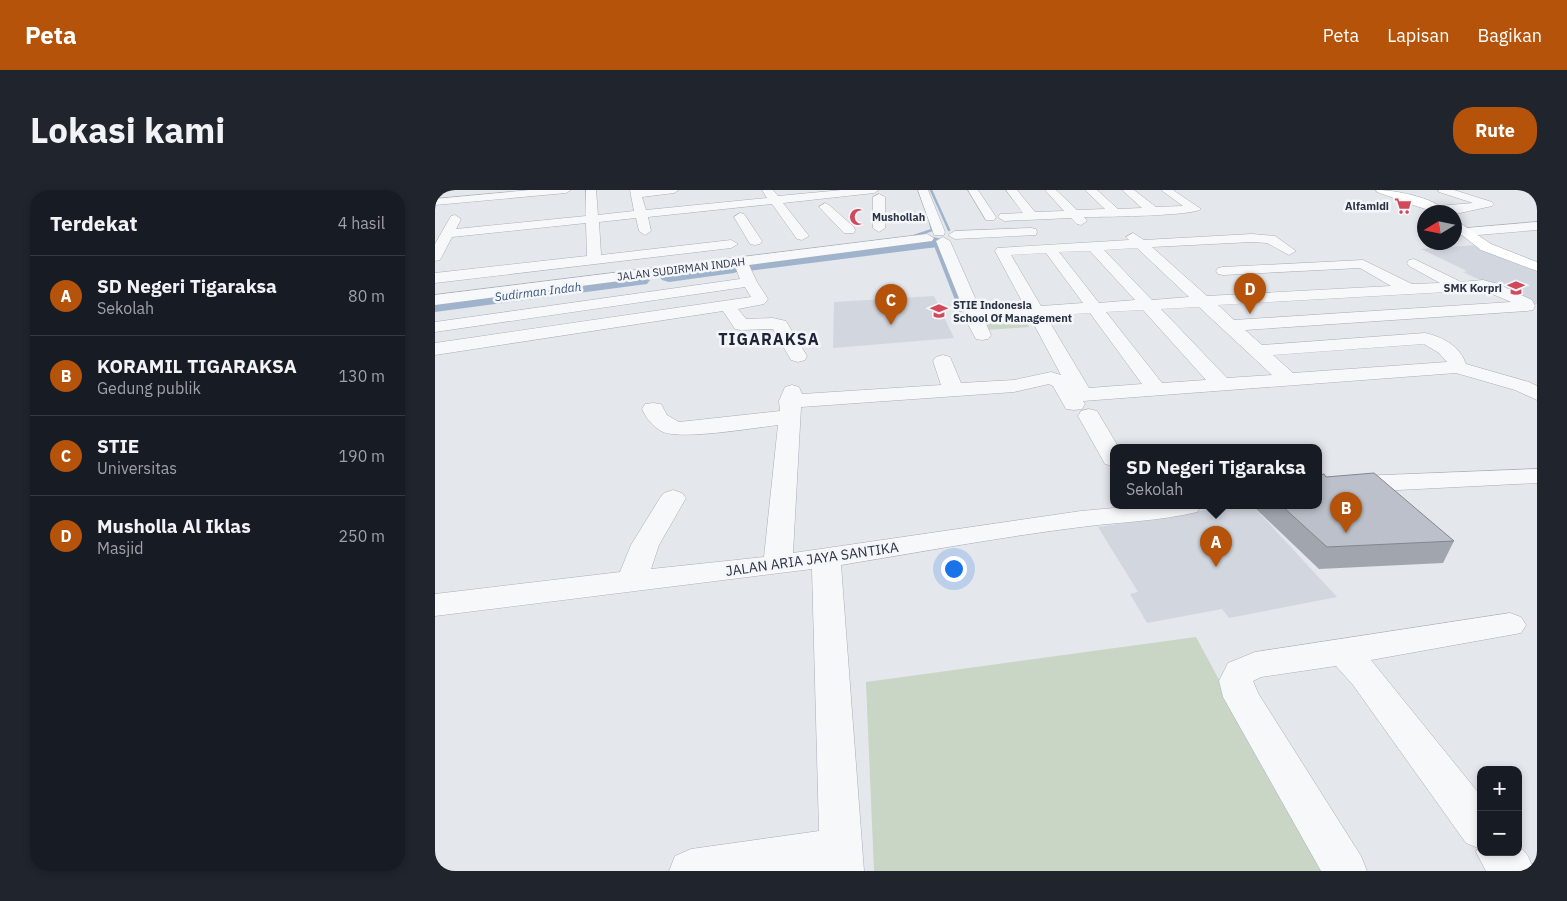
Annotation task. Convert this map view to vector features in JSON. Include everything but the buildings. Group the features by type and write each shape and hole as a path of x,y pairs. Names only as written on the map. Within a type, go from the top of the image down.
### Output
{"main road":[{"path":"1381,190 1426,205"},
{"path":"1462,228 1486,247 1537,268"}],"street":[{"path":"435,192 509,195 566,190"},
{"path":"591,190 594,260"},
{"path":"435,228 449,230 498,229 593,219 637,200 674,190"},
{"path":"923,190 972,315 982,335"},
{"path":"973,190 990,217"},
{"path":"1011,190 1031,216"},
{"path":"1050,190 1089,229 1070,230"},
{"path":"1090,190 1116,213"},
{"path":"1127,190 1155,212"},
{"path":"974,218 1195,209 1166,190"},
{"path":"1443,190 1488,204 1462,209"},
{"path":"539,266 550,192"},
{"path":"435,202 462,194"},
{"path":"437,251 449,230 462,194"},
{"path":"483,273 509,195"},
{"path":"637,200 770,195 877,196"},
{"path":"770,195 806,235 783,238"},
{"path":"435,278 760,240 736,217 825,207 877,196"},
{"path":"830,232 879,227 877,196"},
{"path":"637,200 687,197"},
{"path":"637,200 654,273 666,294 671,313"},
{"path":"825,207 849,230"},
{"path":"1523,216 1537,221"},
{"path":"698,223 709,246"},
{"path":"1467,232 1537,226"},
{"name":"JALAN SUDIRMAN INDAH","path":"435,300 941,236 1041,231"},
{"path":"1140,235 1204,302 1288,379"},
{"path":"1079,403 1081,393 1002,251 1093,246 1140,235 1184,241 1261,238 1270,239 1294,251 1260,253"},
{"path":"1184,241 1288,322"},
{"path":"1093,246 1221,384"},
{"path":"1049,248 1156,389"},
{"path":"435,349 753,302 759,299 749,282 741,262"},
{"path":"1223,271 1365,264 1410,290"},
{"path":"1414,264 1459,287"},
{"path":"1318,266 1360,293"},
{"path":"1271,269 1310,296"},
{"path":"435,327 749,282"},
{"path":"972,315 1488,286 1525,303 1527,306 1230,326"},
{"path":"727,305 741,325 773,323 780,325 798,356"},
{"path":"1257,351 1425,338 1439,343 1455,360 1457,367"},
{"path":"943,361 953,390"},
{"path":"1079,403 1156,389 1457,367 1521,386 1537,394"},
{"path":"653,409 657,417 671,428 677,429 790,403 1014,386 1051,378 1061,382 1079,403 1110,454"},
{"path":"778,565 790,403"},
{"path":"1322,488 1537,476"},
{"path":"633,581 645,545 673,498"},
{"name":"JALAN ARIA JAYA SANTIKA","path":"435,606 778,565 1142,509"},
{"path":"691,871 841,860 826,557"},
{"path":"1345,871 1241,697 1236,681 1240,672 1255,665 1510,625"},
{"path":"1344,652 1365,676 1477,824"},
{"path":"1501,856 1512,871"}],"shaded area":[{"name":"SMK Korpri","path":"1478,245 1537,269 1537,304 1531,304 1463,272 1467,271 1423,250 1462,250 1462,246"},
{"path":"934,296 954,338 833,348 834,302"},
{"path":"1214,509 1256,509 1337,597 1229,618 1222,609 1147,623 1130,594 1138,592 1098,527"}],"green space":[{"path":"1025,319 1029,327 987,330 984,321"},
{"path":"1196,637 1322,871 874,871 866,682"}],"waterway":[{"path":"931,190 949,230"},
{"path":"914,236 932,230 930,222"},
{"name":"Sudirman Indah","path":"748,265 929,242 935,243"},
{"name":"Sudirman Indah","path":"935,243 937,249"},
{"path":"937,248 961,310"},
{"name":"Sudirman Indah","path":"669,276 734,267"},
{"name":"Sudirman Indah","path":"435,305 640,280"}],"place":[{"name":"Alfamidi","path":"1403,206"},
{"name":"Mushollah","path":"858,217"},
{"name":"SMK Korpri","path":"1516,288"},
{"name":"STIE Indonesia School Of Management","path":"939,311"},
{"name":"Musholla Al Iklas","path":"1250,314"},
{"name":"STIE","path":"891,325"},
{"name":"KORAMIL TIGARAKSA","path":"1346,533"},
{"name":"SD Negeri Tigaraksa","path":"1216,567"}],"district":[{"name":"TIGARAKSA","path":"769,339"}]}
